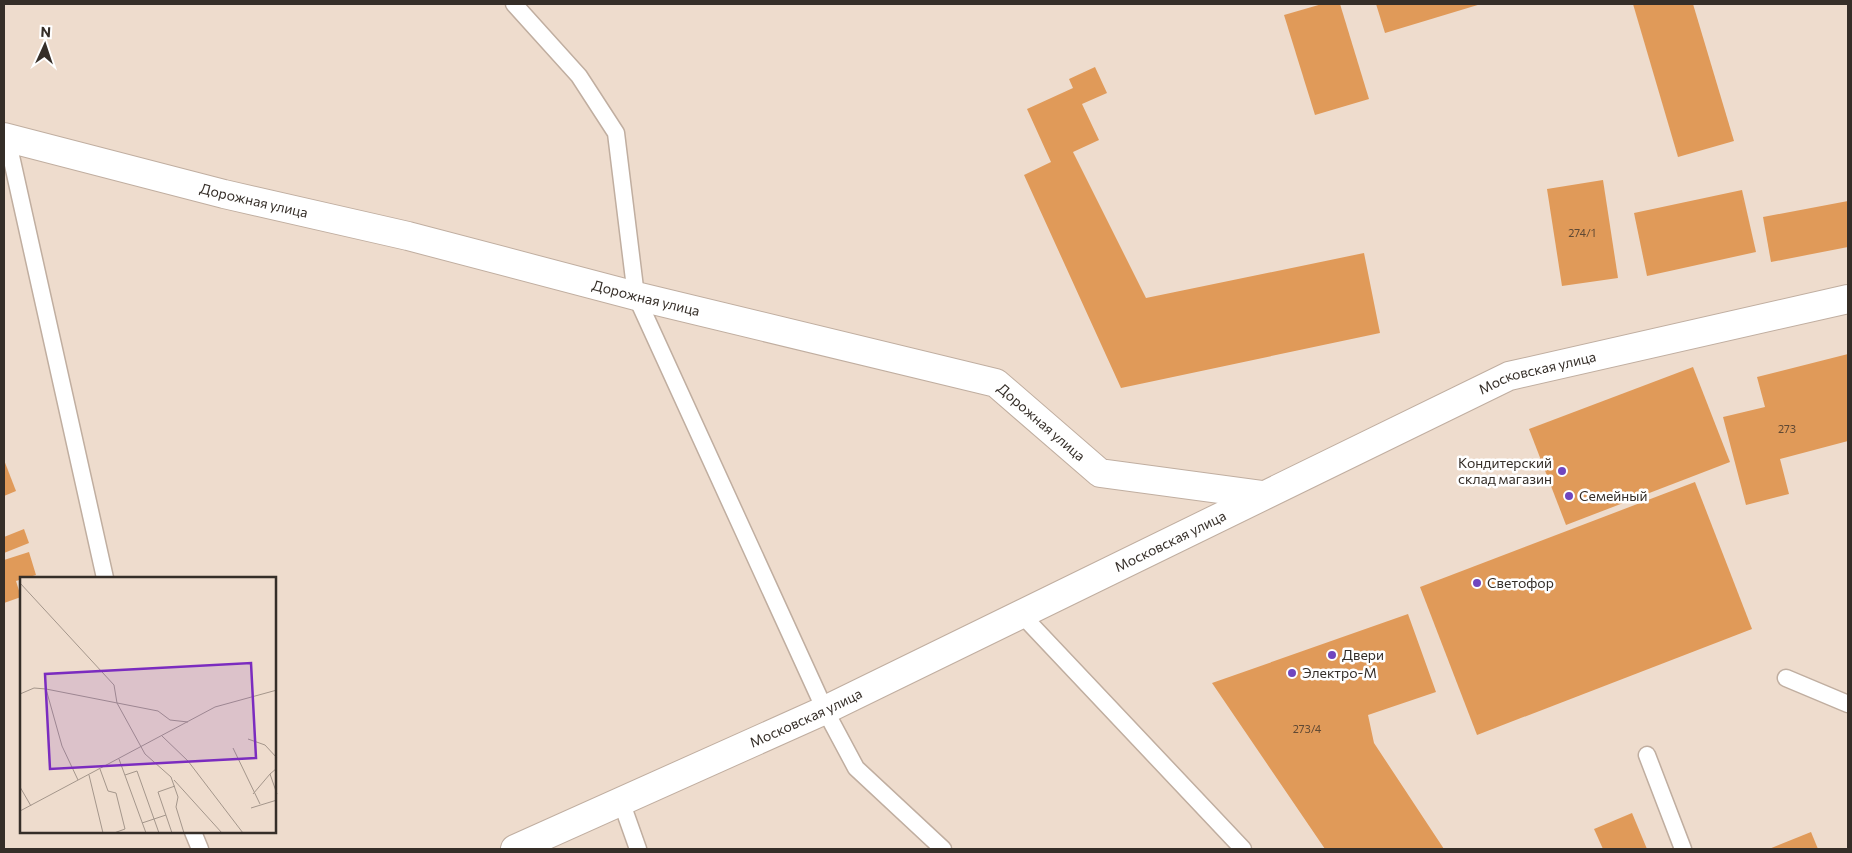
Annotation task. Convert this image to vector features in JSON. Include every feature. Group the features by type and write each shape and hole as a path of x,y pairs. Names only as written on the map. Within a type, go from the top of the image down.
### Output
{"street":[{"name":"Дорожная улица","path":"5,137 224,194 408,236 636,296 996,383 1100,473 1263,495"},
{"name":"Московская улица","path":"515,849 825,710 1510,376 1848,299"}],"lane":[{"path":"514,4 579,76 616,133 636,296 825,710 856,768 943,849"},
{"path":"5,137 105,577"},
{"path":"1021,614 1032,623 1243,849"},
{"path":"1786,678 1848,704"},
{"path":"1647,755 1683,849"},
{"path":"621,801 638,849"},
{"path":"193,833 200,849"}],"building":[{"path":"1322,4 1340,4 1369,99 1315,115 1284,15"},
{"path":"1376,4 1481,4 1385,33"},
{"path":"1633,4 1693,4 1734,141 1678,157"},
{"path":"1095,67 1107,93 1082,104 1099,140 1073,152 1146,298 1364,253 1380,333 1121,388 1024,175 1051,162 1027,109 1073,88 1069,79"},
{"path":"1603,180 1618,278 1562,286 1547,189"},
{"path":"1742,190 1756,252 1647,276 1634,213"},
{"path":"1848,201 1848,247 1771,262 1763,217"},
{"path":"1848,354 1848,441 1780,459 1789,494 1746,505 1723,417 1765,407 1757,377"},
{"path":"1693,367 1730,462 1566,525 1529,429"},
{"path":"4,460 16,491 4,496"},
{"path":"1695,482 1752,629 1477,735 1420,587"},
{"path":"24,529 29,543 4,553 4,537"},
{"path":"29,552 36,575 20,577 20,580 16,581 20,597 4,603 4,560"},
{"path":"1408,614 1436,692 1368,715 1374,743 1444,849 1325,849 1212,683"},
{"path":"1632,813 1647,849 1603,849 1594,829"},
{"path":"1811,832 1818,849 1769,849"}],"place":[{"name":"Кондитерский склад магазин","path":"1562,471"},
{"name":"Семейный","path":"1569,496"},
{"name":"Светофор","path":"1477,583"},
{"name":"Двери","path":"1332,655"},
{"name":"Электро-М","path":"1292,673"}]}
